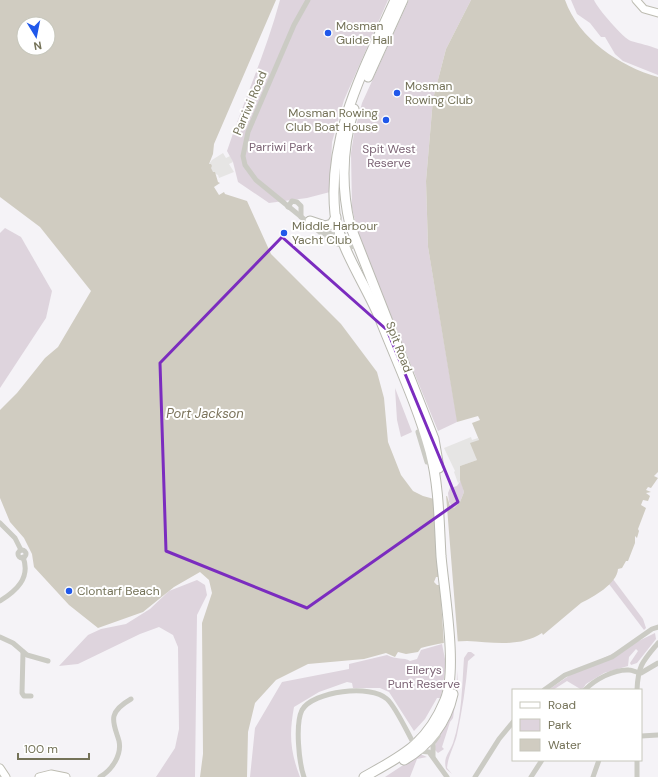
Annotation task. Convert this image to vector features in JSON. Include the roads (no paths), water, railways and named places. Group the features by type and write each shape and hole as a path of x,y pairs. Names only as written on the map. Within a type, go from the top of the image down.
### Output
{"highway":[{"name":"Spit Road","path":"395,0 353,94 340,136 335,183 336,217 344,244 371,296 418,417 430,450 439,490"},
{"name":"Spit Road","path":"403,0 356,102 347,138 344,162 344,187 350,225 434,438 439,463 439,490 455,677 447,711 434,735 417,749"},
{"path":"304,219 325,226 332,224 336,217"},
{"path":"375,777 417,749 428,731 446,697 450,679 452,650"},
{"path":"364,777 417,749"}],"street":[{"name":"Parriwi Road","path":"308,0 294,25 248,132 243,148 245,165 256,180 288,207 344,244"},
{"path":"636,0 644,9 658,13"},
{"path":"288,207 292,201 297,202 301,206 304,219"},
{"path":"344,244 357,244"},
{"path":"418,432 427,462"},
{"path":"0,523 15,538 21,550 18,555 23,557 25,573 23,581 14,592 0,601"},
{"path":"545,689 566,675 612,657 652,629 658,627"},
{"path":"0,637 13,643 23,652 48,661"},
{"path":"637,689 638,673 641,665 658,642"},
{"path":"23,652 22,693 24,696 31,696"},
{"path":"586,689 595,681 613,673 627,670 641,673 658,663"},
{"path":"304,777 300,753 299,728 302,711 311,701 330,694 372,691 387,699 417,749 426,751 433,756 447,777"},
{"path":"100,777 112,767 116,758 119,742 114,724 114,715 118,708 131,699"},
{"path":"433,756 433,744 446,722 447,711"},
{"path":"475,777 499,739 512,723"},
{"path":"642,736 658,735"},
{"path":"531,777 541,761"},
{"path":"592,777 599,761"},
{"path":"637,761 637,777"},
{"path":"0,768 6,777"},
{"path":"39,777 51,774 66,777"}],"water":[{"name":"Port Jackson","path":"0,0 276,0 214,144 213,154 209,164 211,164 211,168 213,172 215,172 218,182 220,183 214,187 219,195 224,192 225,194 247,201 271,254 341,324 377,372 384,398 388,442 401,475 413,491 434,499 447,496 450,506 454,508 460,502 464,492 460,480 460,466 477,460 470,443 479,440 472,423 480,420 478,416 457,422 428,247 426,181 433,99 446,49 471,0 565,0 571,14 580,27 590,39 602,49 629,66 658,77 658,472 654,476 658,478 651,488 648,487 646,490 651,492 646,493 650,496 648,501 643,500 641,505 646,508 638,529 639,531 637,538 635,536 635,543 628,561 626,561 622,568 618,569 617,575 609,585 598,594 581,603 543,635 542,633 524,641 505,643 467,641 449,642 421,648 418,652 406,654 398,652 395,657 386,653 364,659 308,664 276,680 255,703 248,732 247,777 200,777 203,754 202,623 212,593 209,580 200,572 174,587 143,612 98,628 69,605 34,567 32,554 24,538 10,522 0,498 0,410 17,393 45,358 58,347 91,291 40,227 0,197"}],"place":[{"name":"Mosman Guide Hall","path":"328,33"},
{"name":"Mosman Rowing Club","path":"397,93"},
{"name":"Mosman Rowing Club Boat House","path":"386,120"},
{"name":"Middle Harbour Yacht Club","path":"284,233"},
{"name":"Clontarf Beach","path":"69,591"}],"park label":[{"name":"Parriwi Park","path":"281,147"},
{"name":"Spit West Reserve","path":"389,156"},
{"name":"Ellerys Punt Reserve","path":"424,677"}]}
